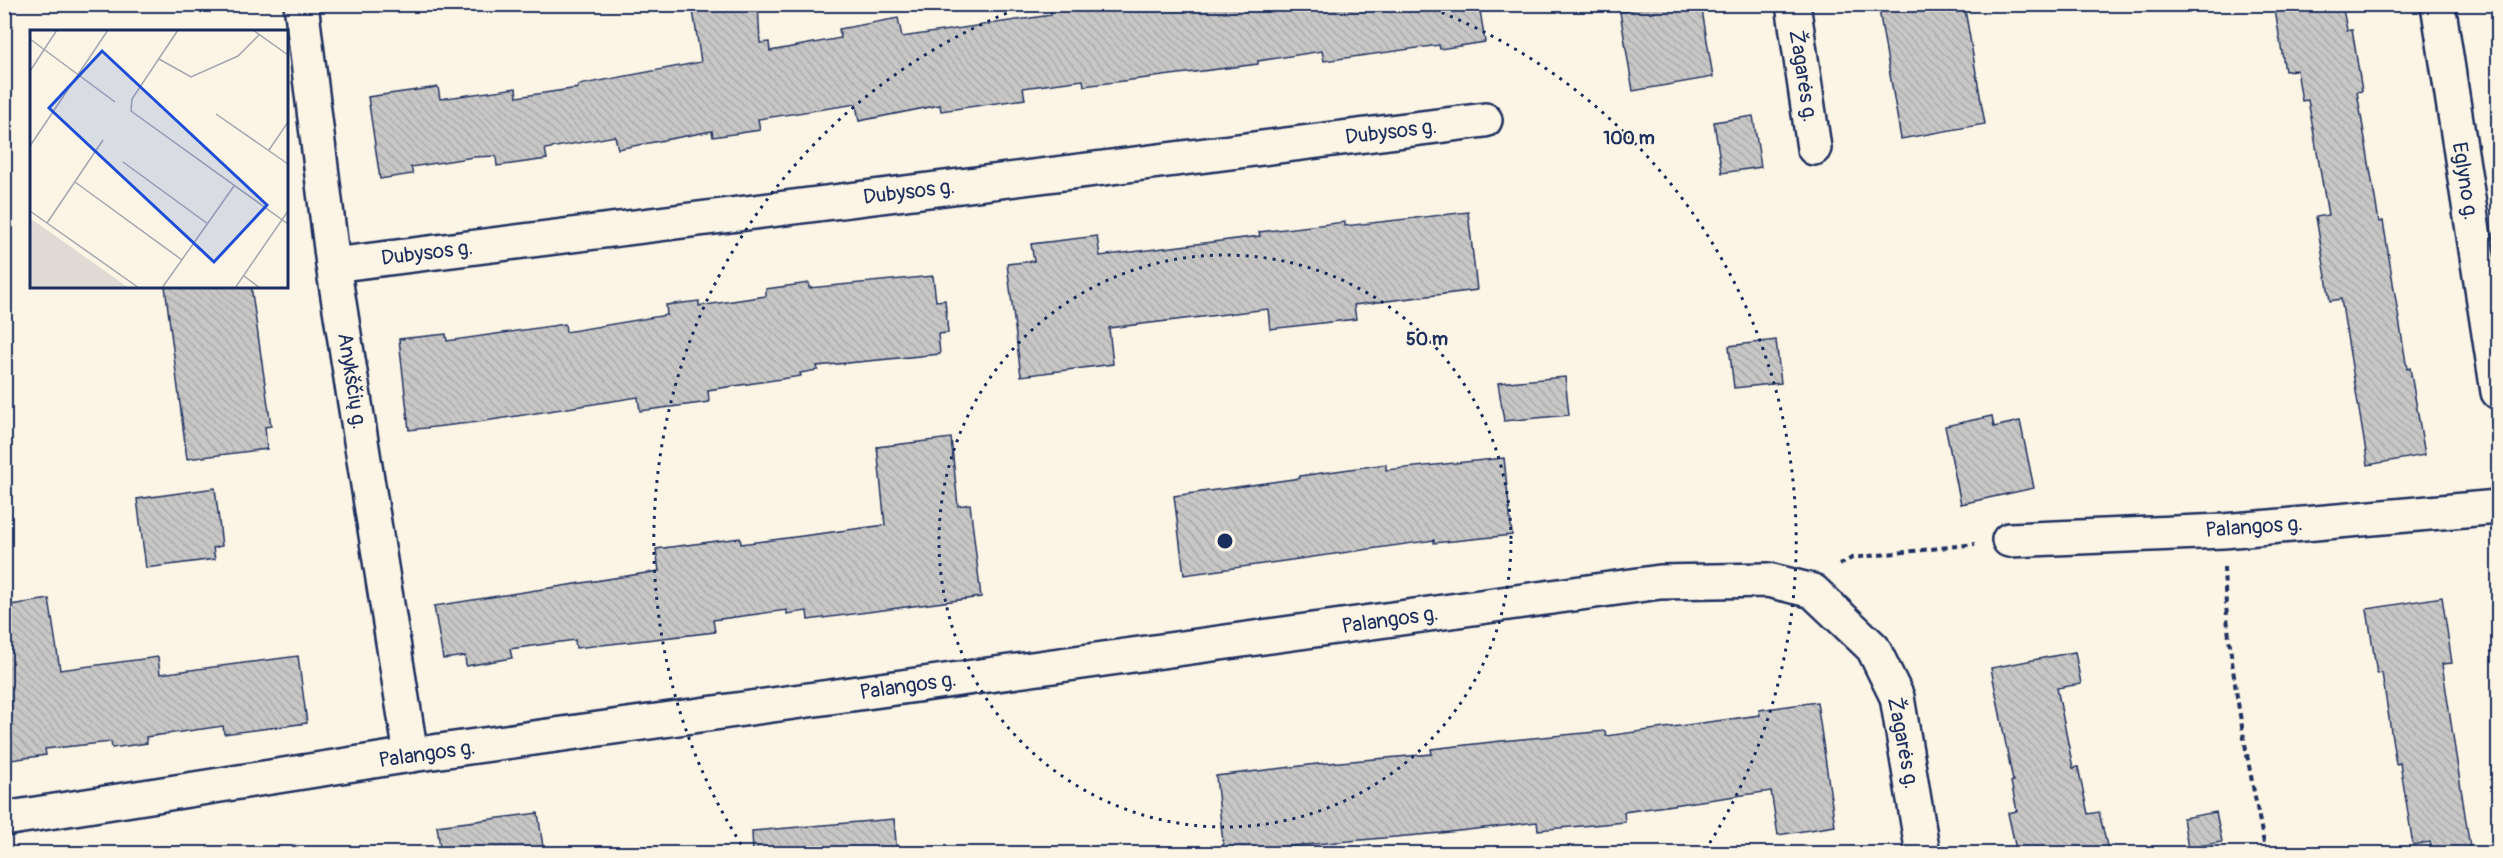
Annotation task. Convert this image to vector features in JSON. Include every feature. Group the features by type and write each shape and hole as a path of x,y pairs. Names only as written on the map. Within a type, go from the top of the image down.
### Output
{"street":[{"name":"Anykščių g.","path":"301,4 333,265 411,755"},
{"name":"Žagarės g.","path":"1793,4 1814,148"},
{"name":"Eglyno g.","path":"2438,4 2499,392"},
{"name":"Dubysos g.","path":"333,265 1485,120"},
{"name":"Palangos g.","path":"2009,540 2223,531 2499,507"},
{"name":"Palangos g.","path":"4,819 411,755 1660,582 1768,580 1813,591"},
{"name":"Žagarės g.","path":"1813,591 1873,648 1897,697 1923,854"}],"path":[{"path":"2223,531 2226,618 2236,694 2266,854"},
{"path":"1813,591 1832,568 1852,558 2009,540"}],"building":[{"path":"692,4 758,4 760,43 769,42 770,51 841,38 839,29 898,18 902,37 1051,15 1050,4 1479,4 1485,42 1440,49 1439,45 1324,61 1322,51 1258,61 1258,64 1084,86 1083,80 1023,88 1025,99 941,111 940,105 859,121 856,104 758,119 760,130 713,137 712,131 618,149 615,136 545,149 547,159 497,166 496,156 474,157 411,167 413,174 380,179 368,97 438,87 440,99 516,88 517,97 578,88 578,85 701,62"},
{"path":"1663,4 1701,4 1713,77 1633,91 1620,12"},
{"path":"1878,4 1964,4 1985,124 1901,139"},
{"path":"2274,4 2342,4 2347,30 2352,29 2362,91 2357,92 2379,222 2383,221 2407,369 2410,368 2425,455 2368,465 2341,299 2330,301 2316,217 2328,215 2308,100 2302,101 2297,70 2285,71"},
{"path":"1753,116 1761,167 1722,173 1714,122"},
{"path":"1468,212 1477,290 1354,305 1356,319 1270,329 1268,309 1109,328 1113,364 1021,376 1007,264 1034,261 1031,244 1097,236 1100,256 1260,236 1259,232 1345,222 1345,226"},
{"path":"933,276 936,301 945,300 948,333 938,334 940,354 817,366 818,370 800,373 801,376 708,390 709,402 640,411 638,397 478,422 409,430 399,339 446,334 447,341 565,324 566,332 667,315 666,305 699,301 699,306 766,296 766,289 809,283 809,288"},
{"path":"165,288 251,288 271,426 265,427 267,449 187,459"},
{"path":"1776,340 1781,383 1734,388 1729,346"},
{"path":"1565,377 1569,415 1504,421 1498,383"},
{"path":"1992,416 1994,427 2020,421 2034,488 1961,504 1945,426"},
{"path":"951,438 958,506 970,504 981,597 808,620 807,611 787,614 787,610 713,620 715,632 576,648 575,640 510,649 512,658 466,666 465,656 443,659 434,606 659,571 656,549 740,538 741,544 885,525 877,447"},
{"path":"1504,458 1512,535 1434,543 1434,540 1184,575 1174,496 1386,464 1386,470"},
{"path":"215,488 222,546 213,548 215,559 146,568 137,499"},
{"path":"2442,597 2452,663 2442,664 2471,854 2432,854 2430,842 2413,845 2400,763 2396,764 2382,673 2377,674 2367,609"},
{"path":"49,599 60,670 158,657 160,674 298,656 307,723 224,734 223,726 146,737 147,743 112,748 111,742 45,749 46,755 4,761 4,606"},
{"path":"2075,652 2081,684 2057,688 2073,768 2078,767 2088,814 2099,812 2108,850 2090,854 2017,854 2008,813 2017,811 2011,782 2013,781 1991,668"},
{"path":"1817,702 1835,826 1778,835 1771,791 1624,812 1625,822 1538,830 1537,822 1224,852 1216,776 1432,754 1431,749 1501,741 1605,731 1606,736 1760,715 1759,710"},
{"path":"2216,812 2222,842 2188,848 2183,818"},
{"path":"538,813 544,854 441,854 437,826"},
{"path":"894,819 897,854 753,854 752,831"}]}
